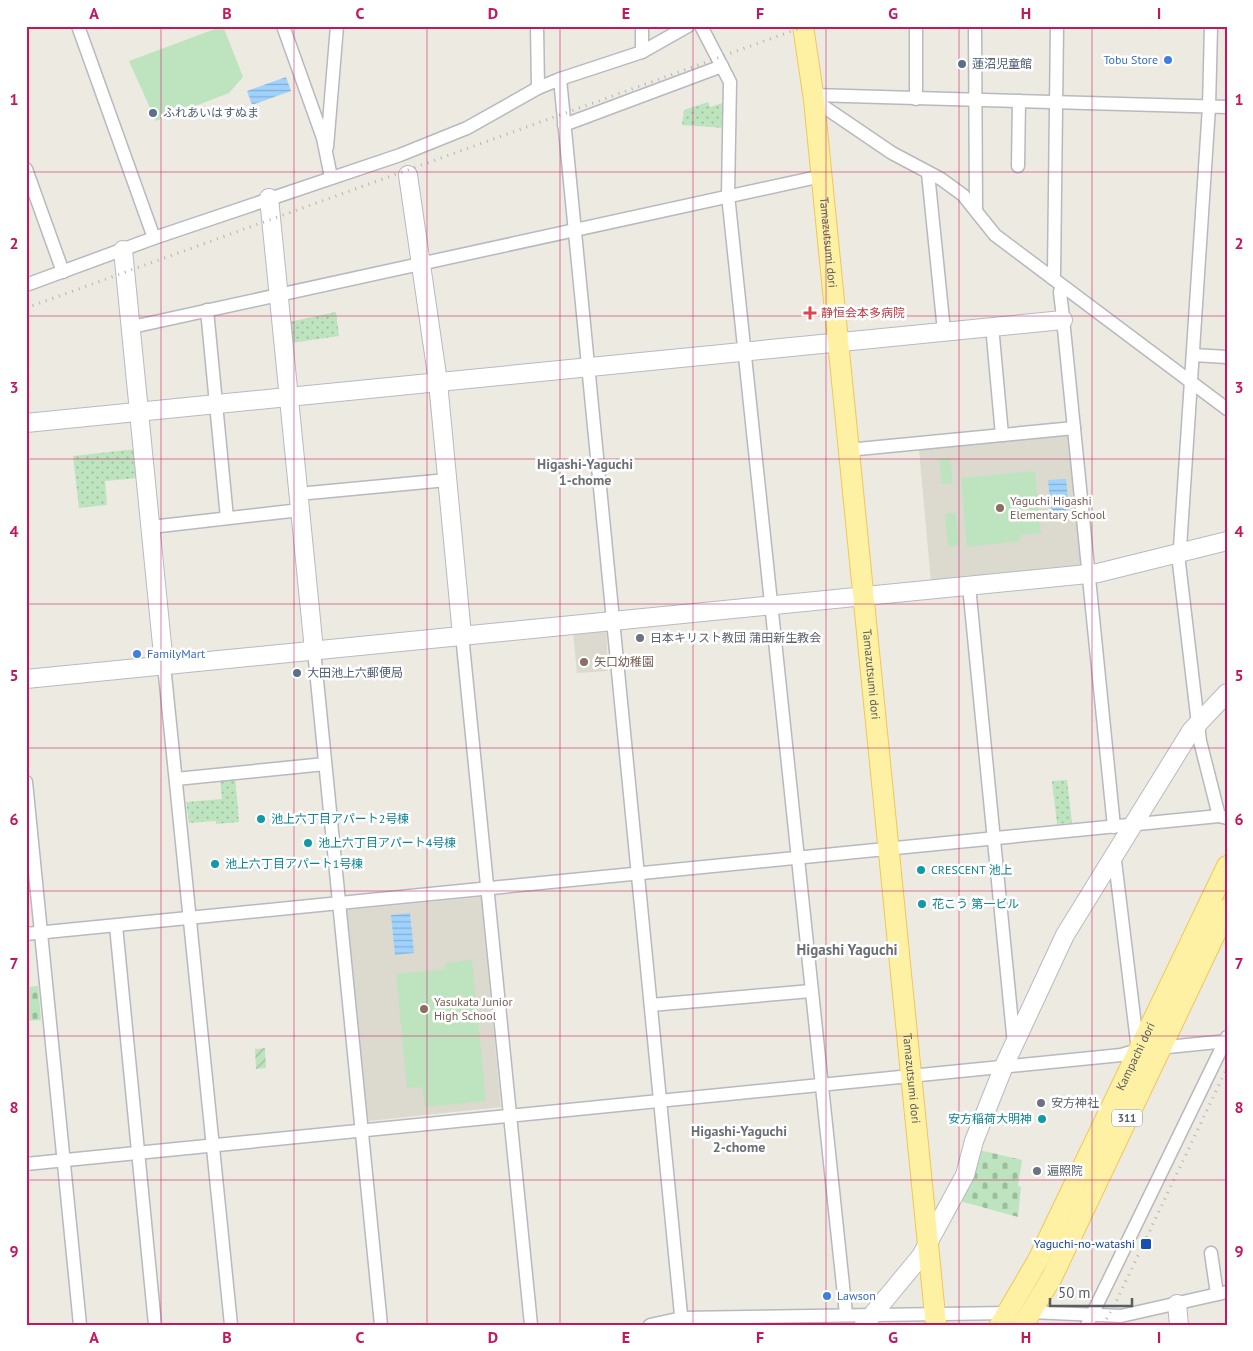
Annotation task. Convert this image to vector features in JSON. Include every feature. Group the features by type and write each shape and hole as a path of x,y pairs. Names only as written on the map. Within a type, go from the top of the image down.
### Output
{"main road":[{"name":"Tamazutsumi dori","path":"803,26 814,97 935,1319"},
{"name":"Kampachi dori","path":"1016,1319 1038,1260 1226,867"},
{"name":"Kampachi dori","path":"1016,1319 1052,1276 1161,1047 1225,919"}],"street":[{"path":"78,26 154,238"},
{"path":"283,26 322,138 331,177"},
{"path":"326,157 336,26"},
{"path":"537,26 538,88"},
{"path":"642,26 642,52"},
{"path":"26,285 269,198 400,155 466,128 538,88 642,52 688,26"},
{"path":"701,26 730,82 728,196 846,1314"},
{"path":"916,26 916,99"},
{"path":"974,26 976,211"},
{"path":"1052,278 1054,274 1057,26"},
{"path":"26,934 1223,817 1198,725 1178,553 1192,384 1209,107 1211,26"},
{"path":"564,124 722,66"},
{"path":"560,79 682,1322"},
{"path":"814,97 1227,107"},
{"path":"814,97 892,153 963,195 995,235 1227,409"},
{"path":"1018,166 1019,101"},
{"path":"406,168 438,382 531,1325"},
{"path":"26,169 63,272"},
{"path":"928,173 944,331"},
{"path":"132,326 822,176"},
{"path":"269,198 381,1325"},
{"path":"123,250 231,1325"},
{"path":"1062,286 1060,292 1114,827"},
{"path":"207,310 227,518"},
{"path":"26,423 1063,320"},
{"path":"992,326 1002,435"},
{"path":"1193,355 1227,356"},
{"path":"848,450 1074,428"},
{"path":"151,527 227,518 299,502 447,480"},
{"path":"26,679 1088,573 1227,541"},
{"path":"969,586 1014,1044"},
{"path":"877,1316 921,1256 965,1175 974,1141 1004,1066 1065,935 1114,853 1192,731 1227,693"},
{"path":"176,779 325,764"},
{"path":"26,782 80,1325"},
{"path":"1114,853 1138,1050"},
{"path":"116,926 155,1325"},
{"path":"651,1005 811,990"},
{"path":"26,1164 1121,1055 1138,1050 1226,1039"},
{"path":"1090,1320 1226,1039"},
{"path":"650,1325 846,1314 935,1319 1090,1320 1121,1316 1222,1293 1211,1253"},
{"path":"1177,1304 1179,1325"}],"shaded area":[{"name":"Yaguchi Higashi Elementary School","path":"1068,435 1081,566 931,582 919,449"},
{"path":"606,629 608,671 577,673 573,632"},
{"name":"Yasukata Junior High School","path":"481,897 501,1107 368,1121 347,910"}],"green space":[{"path":"223,26 243,77 229,93 156,121 129,61"},
{"path":"708,102 710,107 726,102 725,128 682,125 684,110"},
{"path":"336,312 339,336 291,343 289,322"},
{"path":"136,449 139,478 105,481 107,505 79,508 73,456"},
{"path":"950,458 953,483 942,484 939,459"},
{"path":"1035,471 1041,533 1020,535 1020,541 967,547 961,478"},
{"path":"956,513 959,545 948,547 945,514"},
{"path":"235,776 239,822 216,824 216,821 189,823 186,802 222,799 220,778"},
{"path":"1067,780 1072,823 1057,824 1052,781"},
{"path":"472,960 486,1101 425,1107 422,1087 407,1088 396,974 446,969 445,963"},
{"path":"38,986 41,1020 26,1021 26,987"},
{"path":"265,1048 266,1068 256,1069 255,1049"},
{"path":"979,1150 1022,1160 1018,1186 1021,1187 1018,1217 960,1201"}],"water":[{"path":"286,77 291,91 252,105 247,91"},
{"path":"1066,479 1070,519 1052,521 1048,480"},
{"path":"410,913 414,953 395,955 391,915"}],"railway":[{"path":"26,308 806,26"},
{"path":"1103,1325 1115,1304 1227,1068"}],"place":[{"name":"Tobu Store","path":"1168,60"},
{"name":"蓮沼児童館","path":"962,64"},
{"name":"ふれあいはすぬま","path":"153,113"},
{"name":"静恒会本多病院","path":"810,313"},
{"name":"Yaguchi Higashi Elementary School","path":"1000,508"},
{"name":"日本キリスト教団 蒲田新生教会","path":"640,638"},
{"name":"FamilyMart","path":"137,654"},
{"name":"矢口幼稚園","path":"584,662"},
{"name":"大田池上六郵便局","path":"297,673"},
{"name":"池上六丁目アパート2号棟","path":"261,819"},
{"name":"池上六丁目アパート4号棟","path":"308,843"},
{"name":"池上六丁目アパート1号棟","path":"215,864"},
{"name":"CRESCENT 池上","path":"921,870"},
{"name":"花こう 第一ビル","path":"922,904"},
{"name":"Yasukata Junior High School","path":"424,1009"},
{"name":"安方神社","path":"1041,1103"},
{"name":"安方稲荷大明神","path":"1042,1119"},
{"name":"遍照院","path":"1037,1171"},
{"name":"Yaguchi-no-watashi","path":"1146,1244"},
{"name":"Lawson","path":"827,1296"}],"district":[{"name":"Higashi-Yaguchi 1-chome","path":"585,472"},
{"name":"Higashi Yaguchi","path":"847,950"},
{"name":"Higashi-Yaguchi 2-chome","path":"739,1140"}]}
